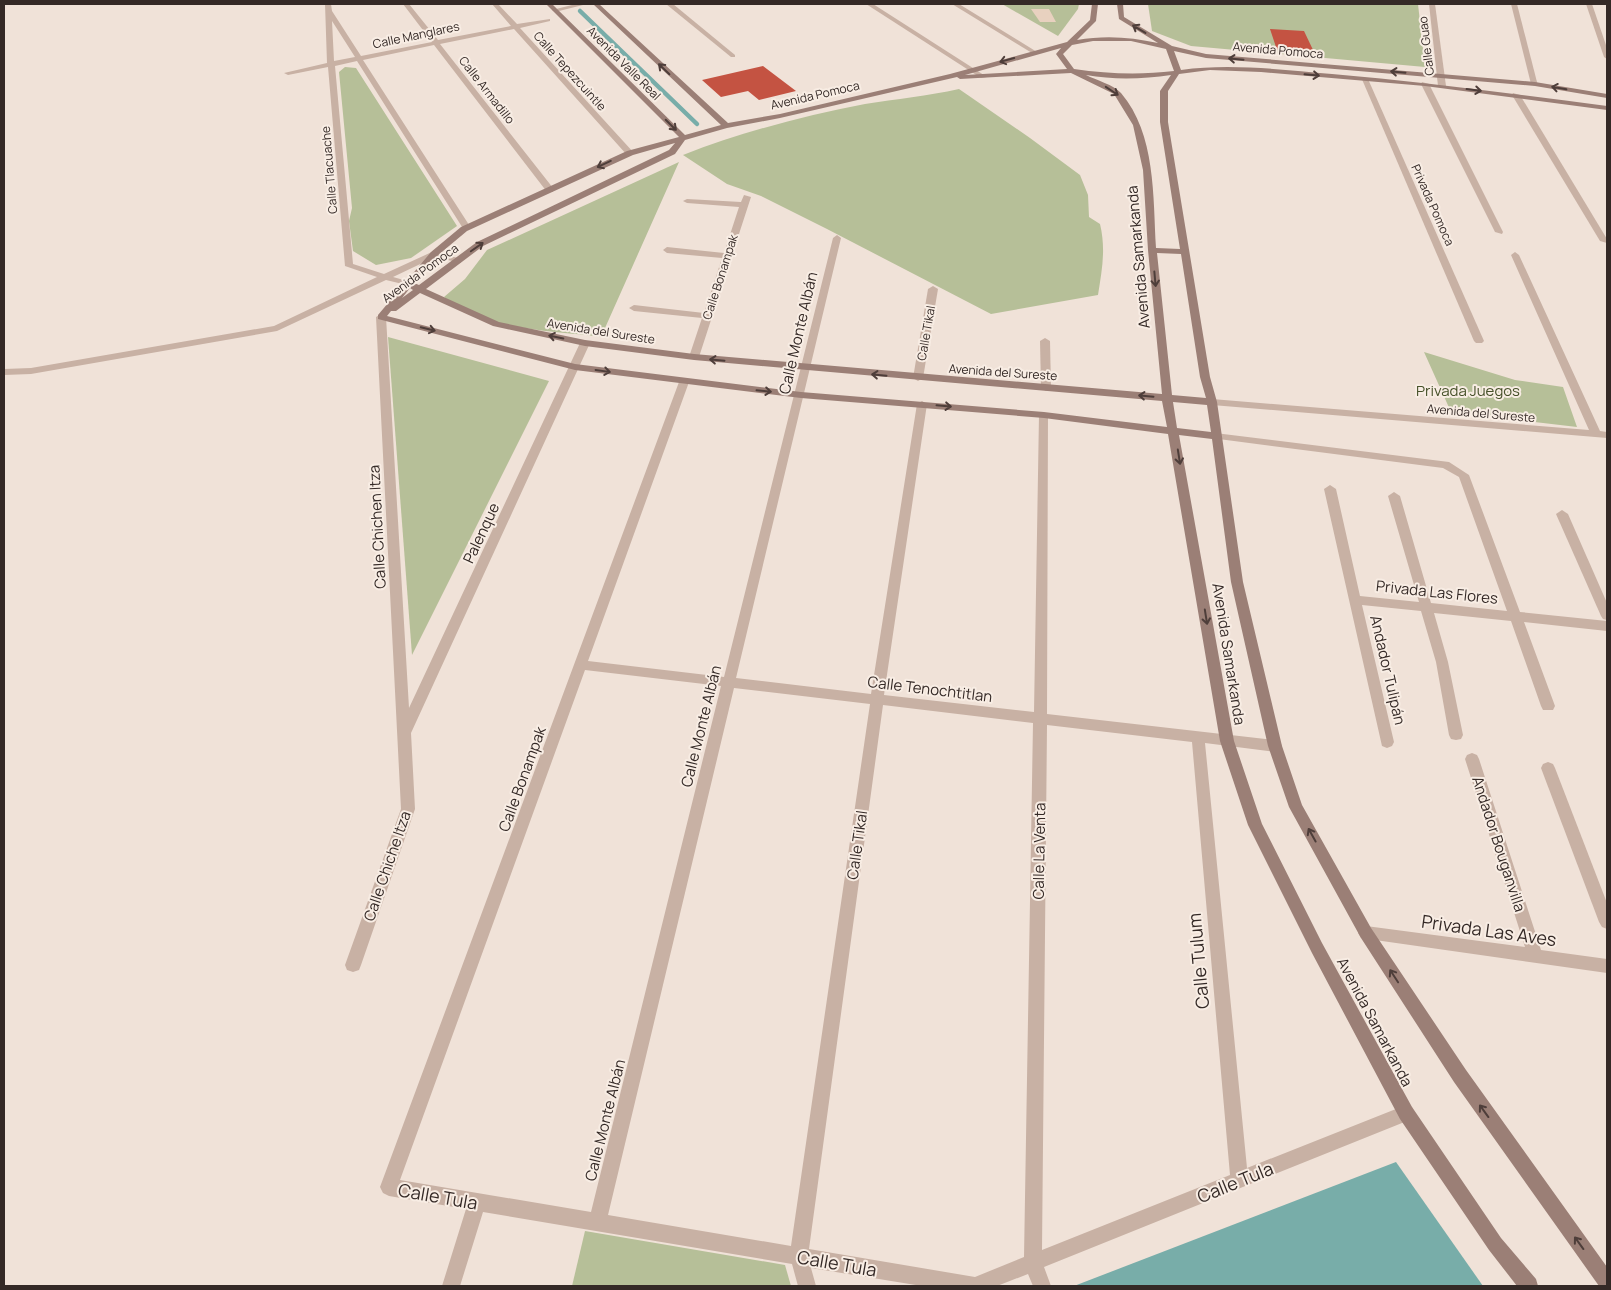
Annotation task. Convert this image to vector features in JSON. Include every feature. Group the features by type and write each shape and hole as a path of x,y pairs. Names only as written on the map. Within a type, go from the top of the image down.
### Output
{"street":[{"name":"Calle Armadillo","path":"406,4 550,190"},
{"name":"Calle Tepezcuintle","path":"494,4 630,153"},
{"name":"Avenida Valle Real","path":"549,4 683,138"},
{"path":"555,10 584,4"},
{"name":"Avenida Valle Real","path":"596,4 726,126"},
{"path":"669,4 733,56"},
{"path":"870,4 983,77"},
{"path":"955,4 1034,52"},
{"path":"1072,71 1059,54 1094,22 1094,4"},
{"path":"1120,4 1121,18 1169,47 1178,71"},
{"name":"Calle Guao","path":"1432,4 1442,86"},
{"path":"1514,4 1535,84"},
{"path":"1589,4 1607,57"},
{"name":"Calle Tlacuache","path":"328,7 358,58 467,228"},
{"name":"Calle Tlacuache","path":"328,7 331,64 349,266 408,284"},
{"name":"Calle Manglares","path":"288,73 548,20"},
{"name":"Avenida Pomoca","path":"381,317 434,254 467,228 630,153 726,126 780,116 952,76 971,69 1072,43 1093,40 1130,39 1206,56 1535,84 1607,96"},
{"path":"1287,63 1289,73"},
{"name":"Avenida Pomoca","path":"952,76 983,77 1072,71 1104,76 1152,76 1210,68 1424,84 1607,108"},
{"name":"Avenida Samarkanda","path":"1072,71 1117,93 1136,125 1147,170 1152,250 1167,398 1175,432 1227,741 1255,825 1317,948 1406,1113 1495,1244 1529,1286"},
{"name":"Avenida Samarkanda","path":"1178,71 1164,90 1164,122 1205,376 1212,402 1215,436 1237,582 1275,746 1296,807 1366,933 1460,1076 1607,1282"},
{"name":"Privada Pomoca","path":"1364,79 1479,341"},
{"path":"1424,84 1499,232"},
{"path":"1516,95 1604,241"},
{"name":"Avenida Pomoca","path":"381,317 480,244 672,152 683,138"},
{"name":"Calle Bonampak","path":"687,201 746,201 694,358"},
{"name":"Calle Monte Albán","path":"597,1223 838,238"},
{"path":"667,250 727,256"},
{"path":"1152,250 1185,252"},
{"path":"4,372 31,371 277,328 434,254 458,261"},
{"path":"1515,255 1596,434"},
{"name":"Avenida del Sureste","path":"408,284 420,288 452,306 496,324 585,343 694,358 1607,435"},
{"name":"Calle Tikal","path":"918,378 933,289"},
{"path":"634,308 708,316"},
{"path":"381,317 575,367 801,395 1044,414 1215,436"},
{"name":"Calle Chichen Itza","path":"381,317 403,735"},
{"path":"1045,341 1046,388"},
{"name":"Palenque","path":"403,735 585,343"},
{"name":"Calle Bonampak","path":"390,1187 684,382"},
{"name":"Calle Tikal","path":"807,1286 799,1257 877,700 922,404"},
{"name":"Calle La Venta","path":"1042,1286 1033,1263 1042,719 1044,414"},
{"name":"Privada Las Flores","path":"1215,436 1445,465 1464,475 1548,706"},
{"name":"Andador Tulipán","path":"1330,489 1387,742"},
{"path":"1394,496 1442,662 1456,735"},
{"path":"1562,514 1607,616"},
{"name":"Privada Las Flores","path":"1355,600 1607,626"},
{"name":"Calle Tenochtitlan","path":"581,665 1275,746"},
{"name":"Calle Chiche Itza","path":"353,965 408,809 403,735"},
{"name":"Calle Tulum","path":"1198,737 1239,1180"},
{"name":"Andador Bouganvilla","path":"1472,759 1536,956"},
{"path":"1548,768 1607,922"},
{"name":"Privada Las Aves","path":"1366,933 1536,956 1606,969"},
{"name":"Calle Tula","path":"390,1187 975,1286 1406,1113"},
{"path":"450,1286 477,1202"}],"green space":[{"path":"1002,4 1079,4 1078,9 1058,36"},
{"path":"1148,4 1418,4 1425,67 1191,46 1152,31"},
{"path":"345,67 356,68 457,226 411,258 376,265 353,251 349,221 352,208 339,72"},
{"path":"959,89 1080,175 1088,195 1089,217 1100,224 1102,233 1103,260 1098,295 991,314 761,196 727,184 683,155 773,125 819,114 865,104"},
{"path":"679,162 601,337 498,323 460,308 444,297 465,279 487,250"},
{"path":"388,337 549,381 412,655"},
{"name":"Privada Juegos","path":"1424,352 1515,380 1563,387 1577,427 1451,412"},
{"path":"585,1231 785,1265 791,1286 572,1286"}],"shaded area":[{"path":"1031,9 1049,9 1056,22 1040,22"}],"water":[{"path":"1396,1162 1483,1286 1074,1286"}],"building":[{"path":"1270,29 1304,31 1314,52 1277,50"},
{"path":"763,66 796,91 759,100 748,91 721,97 702,80"}],"waterway":[{"path":"580,11 697,124"}]}
